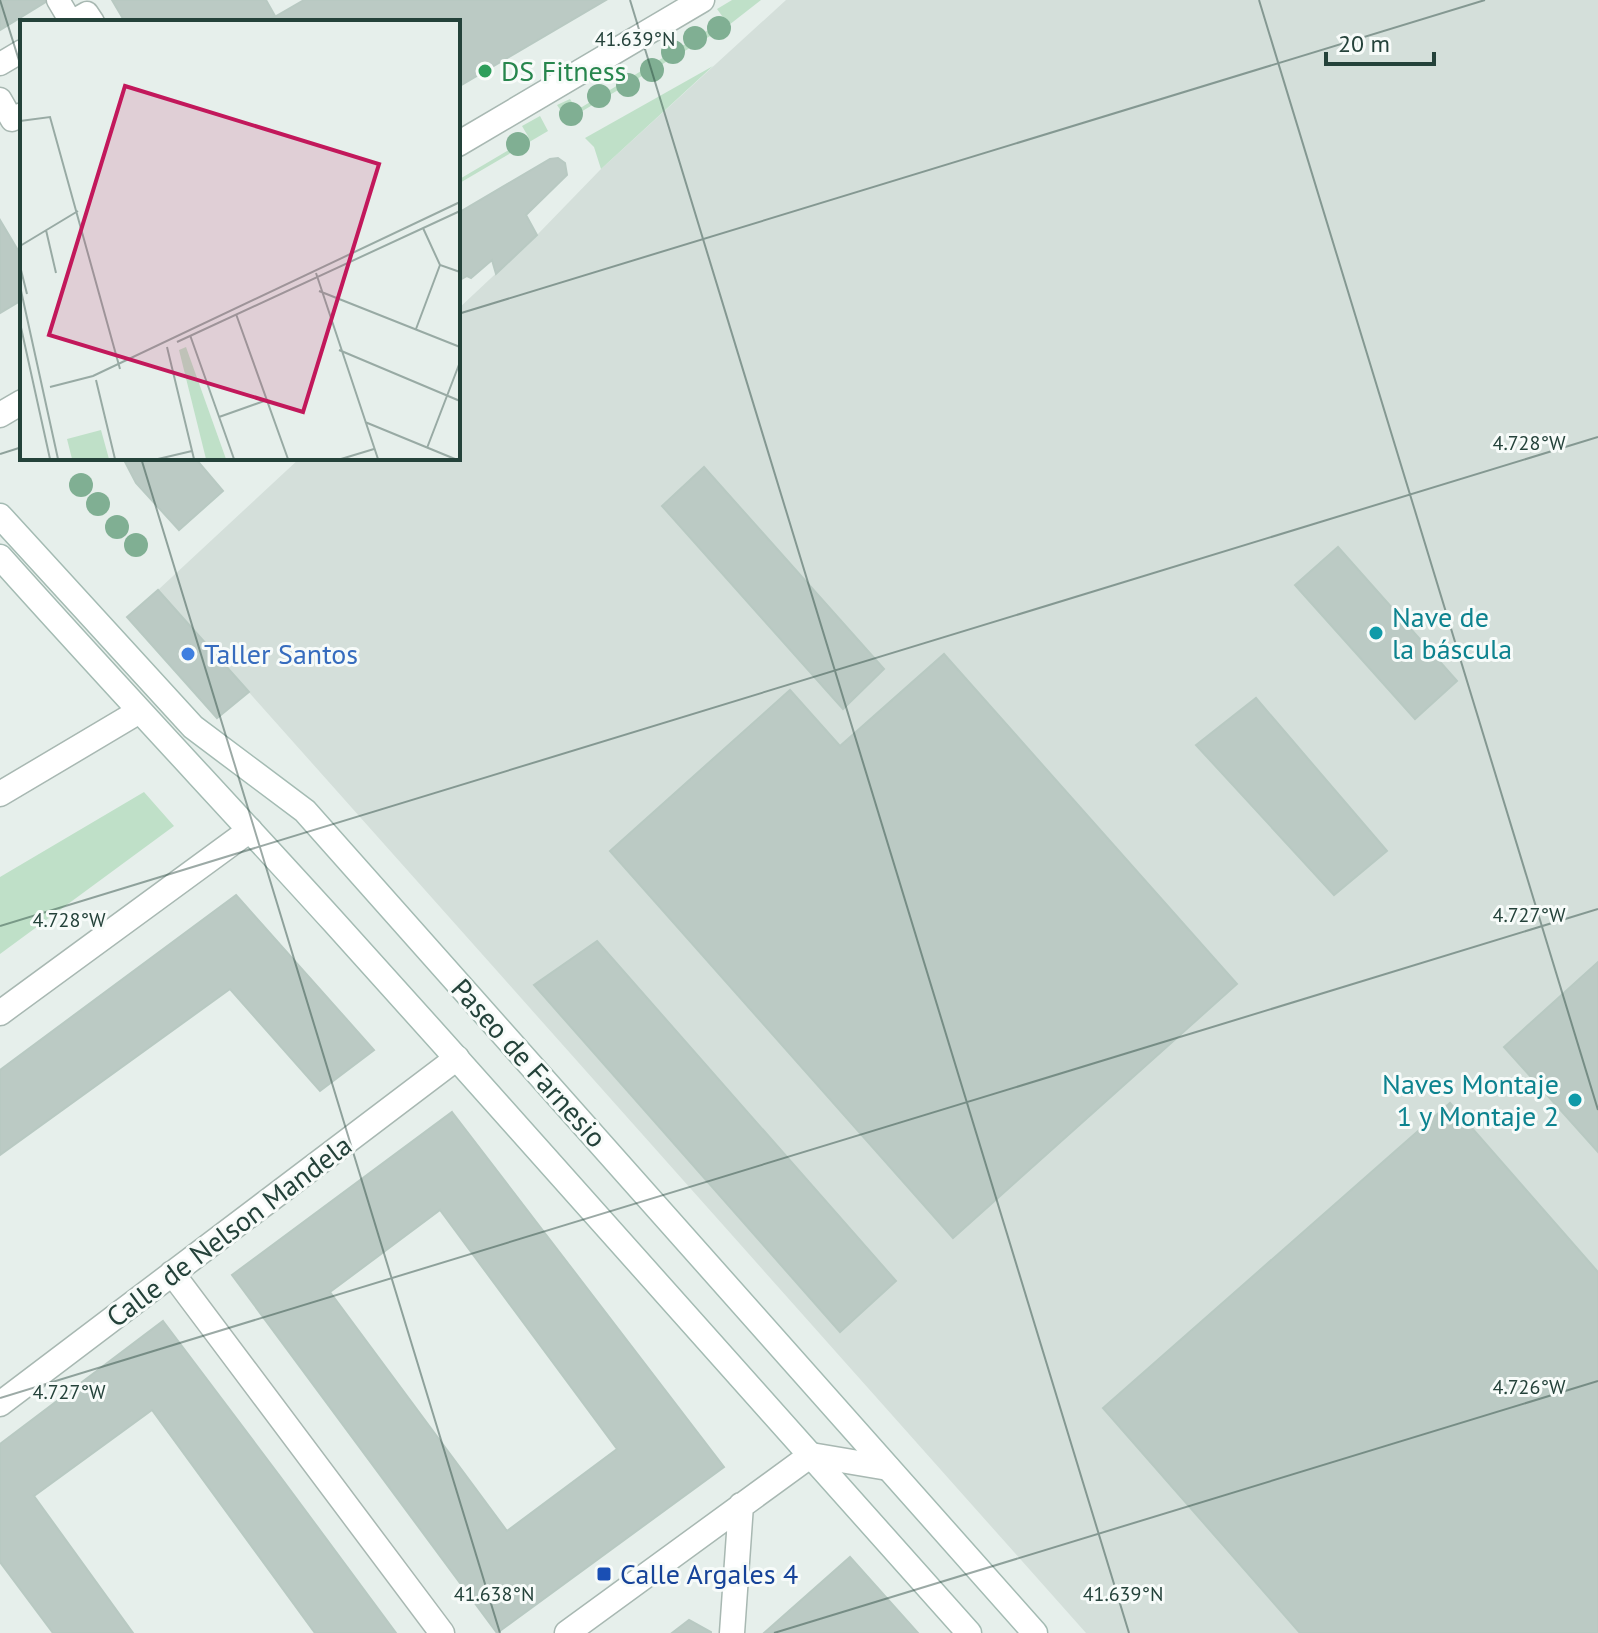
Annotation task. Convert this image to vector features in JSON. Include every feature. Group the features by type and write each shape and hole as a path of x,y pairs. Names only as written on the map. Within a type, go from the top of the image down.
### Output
{"main road":[{"path":"460,143 702,0"},
{"path":"0,415 20,403"},
{"name":"Paseo de Farnesio","path":"0,516 193,727 305,811 1035,1633"},
{"name":"Paseo de Farnesio","path":"0,557 138,712 457,1058 969,1633"},
{"path":"0,794 138,712"},
{"path":"0,1013 250,830"},
{"name":"Calle de Nelson Mandela","path":"3,1396 457,1058"},
{"path":"172,1273 442,1633"},
{"path":"567,1633 811,1455 888,1468"},
{"path":"732,1633 741,1505"}],"lane":[{"path":"58,0 70,20"},
{"path":"75,20 87,13 92,20"},
{"path":"0,64 20,52"},
{"path":"0,99 12,120 20,115"}],"shaded area":[{"path":"786,0 1598,0 1598,1633 1086,1633 158,590 298,460 460,460 460,307 601,169"}],"green space":[{"path":"732,0 761,0 729,25 567,120 557,105 570,99 577,110 725,20 717,9"},
{"path":"713,66 601,169 594,147 585,138"},
{"path":"540,116 548,131 460,183 460,179 529,138 522,126"},
{"path":"144,792 174,826 0,954 0,877"}],"building":[{"path":"0,0 49,0 0,30"},
{"path":"112,0 266,0 275,16 269,20 124,20"},
{"path":"304,0 606,0 460,86 460,20 269,20"},
{"path":"558,158 565,163 567,175 526,215 537,235 496,274 492,260 471,278 467,276 460,280 460,212 550,159"},
{"path":"0,220 20,254 20,301 0,313"},
{"path":"124,460 197,460 223,491 179,530 136,483"},
{"path":"704,467 884,669 843,709 662,506"},
{"name":"Nave de la báscula","path":"1338,547 1457,681 1415,719 1295,585"},
{"name":"Taller Santos","path":"158,590 249,692 217,718 127,617"},
{"path":"944,654 1237,984 953,1238 610,851 790,690 840,746"},
{"path":"1256,698 1387,851 1334,895 1196,745"},
{"path":"236,895 374,1050 320,1091 230,989 0,1155 0,1070"},
{"path":"597,941 896,1281 840,1332 534,985"},
{"name":"Naves Montaje 1 y Montaje 2","path":"1598,962 1598,1152 1504,1047"},
{"path":"1450,1103 1598,1272 1598,1633 1300,1633 1103,1408"},
{"path":"452,1112 724,1467 497,1633 232,1275","holes":["440,1210 617,1449 507,1531 330,1292"]},
{"path":"163,1321 396,1633 315,1633 152,1410 34,1496 133,1633 53,1633 0,1562 0,1444"},
{"path":"850,1557 918,1633 764,1633"},
{"path":"689,1620 711,1632 711,1633 672,1633"}],"place":[{"name":"DS Fitness","path":"485,71"},
{"name":"Nave de la báscula","path":"1376,633"},
{"name":"Taller Santos","path":"188,654"},
{"name":"Naves Montaje 1 y Montaje 2","path":"1575,1100"},
{"name":"Calle Argales 4","path":"604,1574"}]}
